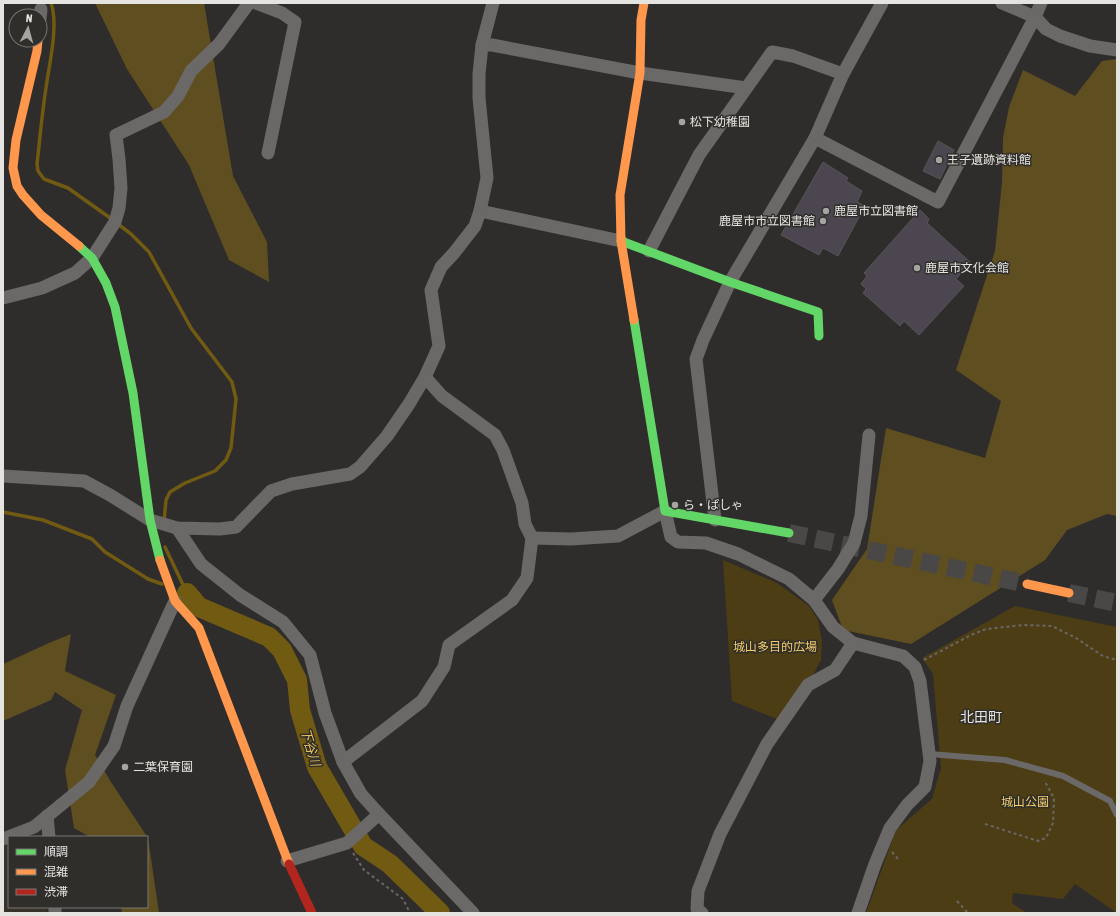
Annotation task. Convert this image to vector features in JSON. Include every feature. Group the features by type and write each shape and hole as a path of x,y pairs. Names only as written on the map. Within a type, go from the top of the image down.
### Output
{"street":[{"path":"3,298 49,285 74,273 92,258 115,222 120,208 120,159 116,135 164,112 178,96 191,71 220,44 249,3"},
{"path":"256,3 282,13 295,22 268,153"},
{"path":"3,476 84,482 110,495 150,520 177,528 220,529 236,527 271,491 292,484 350,474 360,467 387,436 409,404 439,346 431,290 441,267 475,226 480,211 487,178 479,98 479,74 482,44 493,3"},
{"path":"644,3 641,20 640,73 620,195 621,240 665,511 671,537 678,542 706,543 738,554 789,579 814,600 833,627 853,643 903,656 915,667 920,681 930,761 925,787 907,805 890,828 858,913"},
{"path":"715,520 696,359 703,340 730,282 815,138 843,74 882,3"},
{"path":"1002,3 1035,16 1046,29 1060,36 1090,46 1117,50"},
{"path":"815,138 938,202 1041,3"},
{"path":"482,44 640,73 746,88"},
{"path":"37,48 16,140 13,168 17,186 41,215 92,258 106,283 115,307 133,393 150,520 161,564 176,601 199,628 287,861 312,913"},
{"path":"649,251 699,155 772,52 793,56 843,74"},
{"path":"480,211 621,240 730,282 818,312 819,336"},
{"path":"343,762 422,701 444,667 449,645 512,600 527,578 532,538 526,524 522,503 503,450 495,435 442,396 424,377"},
{"path":"814,600 838,569 854,543 861,516 870,436"},
{"path":"532,538 618,536 665,511 789,533"},
{"path":"177,528 201,564 240,595 283,622 310,655 325,713 343,762 361,794 473,913"},
{"path":"1027,584 1069,593"},
{"path":"11,836 34,827 89,782 114,746 127,706 176,601"},
{"path":"702,913 697,909 698,892 720,834 767,744 808,684 834,670 853,643"},
{"path":"287,861 347,843 379,814"},
{"path":"47,816 49,836"}],"lane":[{"path":"929,754 1005,760 1063,776 1110,801 1117,815"}],"path":[{"path":"920,663 971,635 986,629 1023,625 1052,626 1076,638 1103,656 1117,660"},
{"path":"985,824 1038,841 1046,838 1053,823 1054,798 1039,770"},
{"path":"347,843 364,870 403,898 410,913"},
{"path":"957,901 968,913"}],"shaded area":[{"path":"95,3 204,3 233,176 267,242 269,282 229,260 189,165 127,69"},
{"path":"1117,59 1117,516 1107,514 1067,530 1045,560 911,644 843,630 832,600 867,549 886,428 985,458 1001,401 956,370 995,251 1002,182 1003,138 1009,107 1023,70 1075,96 1102,61"},
{"path":"71,634 65,671 116,695 95,755 147,836 88,836 74,828 65,770 82,710 55,692 51,700 3,721 3,664"},
{"path":"148,838 159,913 122,913 121,908 148,908"},
{"path":"8,843 8,908 45,908 46,913 3,913 3,845"}],"green space":[{"name":"城山多目的広場","path":"723,560 777,583 809,606 818,620 822,641 821,660 813,675 777,719 732,701"},
{"name":"城山公園","path":"1015,606 1117,627 1117,913 1075,884 1063,899 1013,893 1012,903 1027,913 866,913 896,830 932,799 941,768 933,674 922,658"}],"building":[{"name":"王子遺跡資料館","path":"938,141 954,150 940,179 923,171"},
{"name":"鹿屋市市立図書館","path":"823,162 848,178 846,181 862,191 857,202 865,206 838,256 823,248 819,255 781,235"},
{"name":"鹿屋市文化会館","path":"920,210 929,219 927,223 970,262 956,279 964,286 919,335 904,321 900,326 863,293 866,289 861,284 867,276 864,273"}],"waterway":[{"path":"51,3 54,33 42,116 37,164 38,171 44,179 68,188 113,220"},
{"path":"118,224 131,234 149,252 191,328 232,382 236,399 231,448 226,460 215,471 185,483 170,492 166,500 164,522"},
{"path":"3,512 43,520 92,539 105,552 148,579 162,584"},
{"path":"165,547 187,593"},
{"name":"下谷川","path":"187,593 199,607 269,637 282,650 297,680 300,710 317,767 363,846 390,864 440,913"}],"tunnel":[{"path":"789,533 1027,584"},
{"path":"1069,593 1117,603"}],"traffic: fast":[{"path":"621,241 730,282 818,312 819,336"},
{"path":"79,246 92,258 106,283 115,307 133,393 150,520 160,560"},
{"path":"634,320 665,511 789,533"}],"traffic: slow":[{"path":"634,320 621,241 620,195 640,73 641,20 644,3"},
{"path":"37,48 16,140 13,168 17,186 23,195 41,215 79,246"},
{"path":"160,560 175,601 199,628 289,864"},
{"path":"1027,584 1069,593"}],"traffic: jam":[{"path":"289,864 312,913"}],"place":[{"name":"松下幼稚園","path":"682,122"},
{"name":"王子遺跡資料館","path":"939,160"},
{"name":"鹿屋市立図書館","path":"826,211"},
{"name":"鹿屋市市立図書館","path":"823,221"},
{"name":"鹿屋市文化会館","path":"917,268"},
{"name":"ら・ぱしゃ","path":"675,505"},
{"name":"二葉保育園","path":"125,767"}],"district":[{"name":"北田町","path":"981,717"}]}
